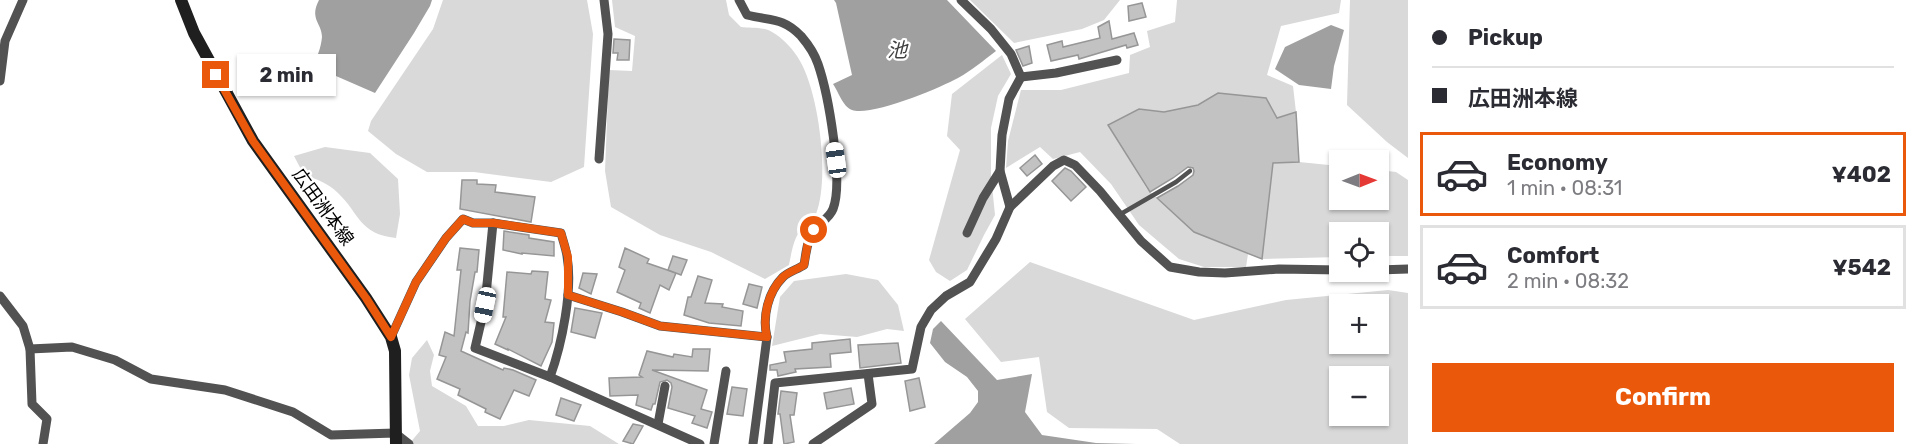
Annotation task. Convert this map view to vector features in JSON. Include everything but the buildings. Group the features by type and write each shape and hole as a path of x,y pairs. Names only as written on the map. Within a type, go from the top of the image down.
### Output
{"main road":[{"name":"広田洲本線","path":"181,0 194,33 253,141 366,298 391,337 395,351 395,439"}],"street":[{"path":"0,81 4,41 23,0"},
{"path":"599,159 608,34 604,0"},
{"path":"739,0 747,15 782,20 802,37 817,62 830,115 837,182 833,209 814,230 808,242 804,265 783,277 768,300 765,329 767,337 753,444"},
{"path":"961,0 991,29 1011,54 1021,77"},
{"path":"1021,77 1056,73 1117,60"},
{"path":"1010,207 1000,171 1002,135 1009,99 1021,77"},
{"path":"768,444 775,383 912,369 921,327 931,310 946,296 970,282 996,239 1010,207 1053,166 1064,160 1075,165 1141,241 1170,267 1199,272 1226,273 1279,269 1329,270"},
{"path":"968,233 983,198 1000,171"},
{"path":"391,337 416,282 446,238 463,219 473,223 494,223 561,233 568,257 568,295 558,356 550,376"},
{"path":"494,223 485,305 475,348 550,376 699,444"},
{"path":"1389,270 1408,269"},
{"path":"568,295 660,326 767,337"},
{"path":"0,296 23,326 30,349 32,404 47,419 43,444"},
{"path":"30,349 72,347 115,360 151,379 225,390 293,412 328,439 395,439 409,444"},
{"path":"714,444 726,371"},
{"path":"813,444 872,404 868,374"},
{"path":"658,424 666,386"}],"lane":[{"path":"1119,215 1176,182 1190,171"}],"shaded area":[{"path":"443,0 587,0 593,34 584,167 551,182 474,172 427,172 396,154 368,131 371,121 433,29"},
{"path":"612,0 726,0 729,15 741,27 769,30 784,41 798,57 807,76 817,114 822,180 816,214 796,237 789,265 765,279 711,252 660,235 611,207 605,171 609,70 632,71 635,36 615,27"},
{"path":"970,0 1120,0 1104,20 1082,29 1014,43"},
{"path":"1177,0 1341,0 1339,13 1281,26 1267,75 1293,86 1296,112 1277,118 1266,98 1218,93 1197,105 1108,125 1147,189 1194,232 1248,254 1246,267 1204,267 1179,259 1139,225 1111,184 1080,152 1053,159 1040,147 1006,168 1008,141 1021,90 1061,90 1129,73 1130,55 1150,47 1147,31 1175,22"},
{"path":"1350,0 1408,0 1408,158 1347,105"},
{"path":"1002,55 1011,74 998,96 991,128 991,176 995,215 967,270 950,281 936,272 929,260 960,150 947,136 952,94"},
{"path":"325,147 370,153 398,179 400,214 396,238 384,236 367,228 334,190 304,175 294,156"},
{"path":"1299,162 1329,165 1329,210 1389,210 1389,171 1396,172 1408,180 1408,256 1389,256 1389,222 1329,222 1329,257 1262,259 1273,163"},
{"path":"1030,262 1194,320 1286,300 1329,296 1329,354 1389,354 1389,294 1347,294 1388,290 1408,293 1408,444 1180,444 1157,429 1069,428 1047,412 1039,357 1001,362 965,319"},
{"path":"846,274 878,280 898,305 904,331 887,329 857,337 820,334 772,346 780,297 794,281"},
{"path":"427,340 434,355 430,371 432,386 466,406 478,426 504,426 529,420 590,426 619,444 409,444 420,431 409,375 412,358"}],"water":[{"path":"319,0 432,0 414,33 375,93 313,66 322,37 315,12"},
{"name":"池","path":"834,0 947,0 996,51 949,83 889,106 861,111 852,110 843,102 833,84 852,75"},
{"path":"1331,25 1344,30 1334,66 1331,89 1299,85 1275,69 1285,47"},
{"path":"941,321 997,380 1032,374 1025,412 1042,435 1096,443 1136,444 934,444 970,413 978,402 978,391 967,377 945,362 930,343 933,329"}],"route":[{"path":"216,75 253,141 366,298 391,337 416,282 446,238 463,219 473,223 494,223 561,233 568,257 568,295 660,326 767,337 765,329 768,300 783,277 804,265 808,242 814,230"}]}
